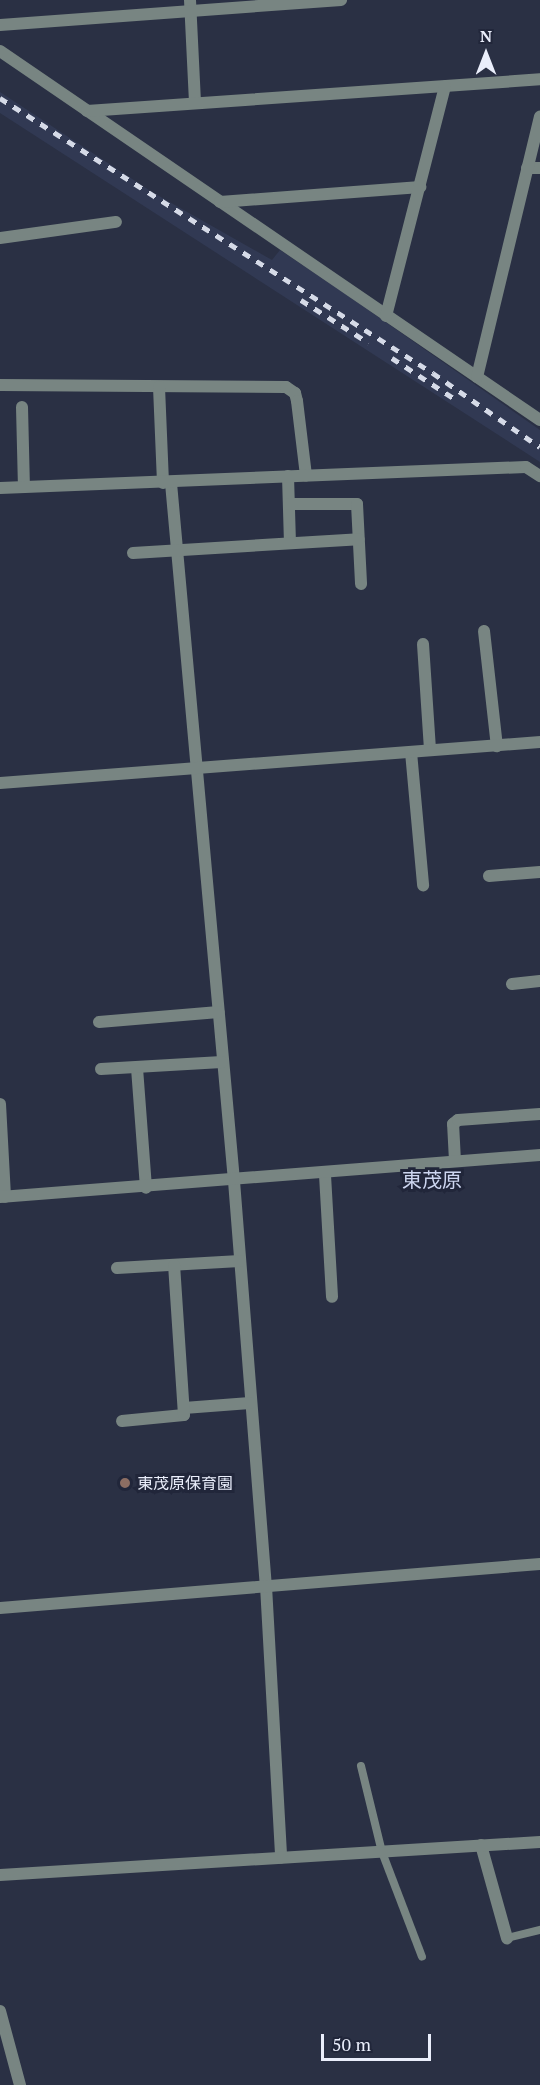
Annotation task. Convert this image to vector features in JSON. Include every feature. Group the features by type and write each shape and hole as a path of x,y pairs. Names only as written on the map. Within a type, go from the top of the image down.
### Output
{"street":[{"path":"0,25 190,6 341,0"},
{"path":"190,6 195,103"},
{"path":"0,51 540,420"},
{"path":"87,111 540,79"},
{"path":"386,316 445,86"},
{"path":"477,377 540,117"},
{"path":"527,168 540,168"},
{"path":"220,202 420,187"},
{"path":"0,238 116,222"},
{"path":"0,385 286,387 295,393 297,401 306,475"},
{"path":"159,387 167,483 178,550 199,769 222,1062 234,1181 266,1586 281,1858"},
{"path":"22,407 24,487"},
{"path":"0,488 526,467 540,476"},
{"path":"288,476 290,543"},
{"path":"289,504 357,504 361,584"},
{"path":"133,553 359,540"},
{"path":"484,631 497,746"},
{"path":"423,644 430,750"},
{"path":"0,783 540,742"},
{"path":"411,752 423,885"},
{"path":"489,876 540,872"},
{"path":"512,984 540,981"},
{"path":"99,1022 219,1012"},
{"path":"101,1069 222,1062"},
{"path":"137,1068 146,1188"},
{"path":"0,1104 2,1197 325,1175 455,1161 540,1155"},
{"path":"455,1161 453,1124 458,1120 540,1114"},
{"path":"325,1175 332,1297"},
{"path":"117,1268 240,1261"},
{"path":"122,1421 179,1418 184,1415 174,1265"},
{"path":"184,1408 250,1403"},
{"path":"0,1608 540,1564"},
{"path":"0,1875 540,1842"},
{"path":"481,1845 507,1938"},
{"path":"0,2011 20,2085"}],"lane":[{"path":"361,1766 382,1852 422,1957"},
{"path":"507,1938 540,1930"}],"shaded area":[{"path":"0,92 152,192 272,260 280,250 344,293 540,430 540,462 0,113"}],"railway":[{"path":"0,98 433,373 540,447"},
{"path":"301,300 369,343"},
{"path":"392,358 455,399"}],"place":[{"name":"東茂原保育園","path":"125,1483"}],"district":[{"name":"東茂原","path":"432,1179"}]}
